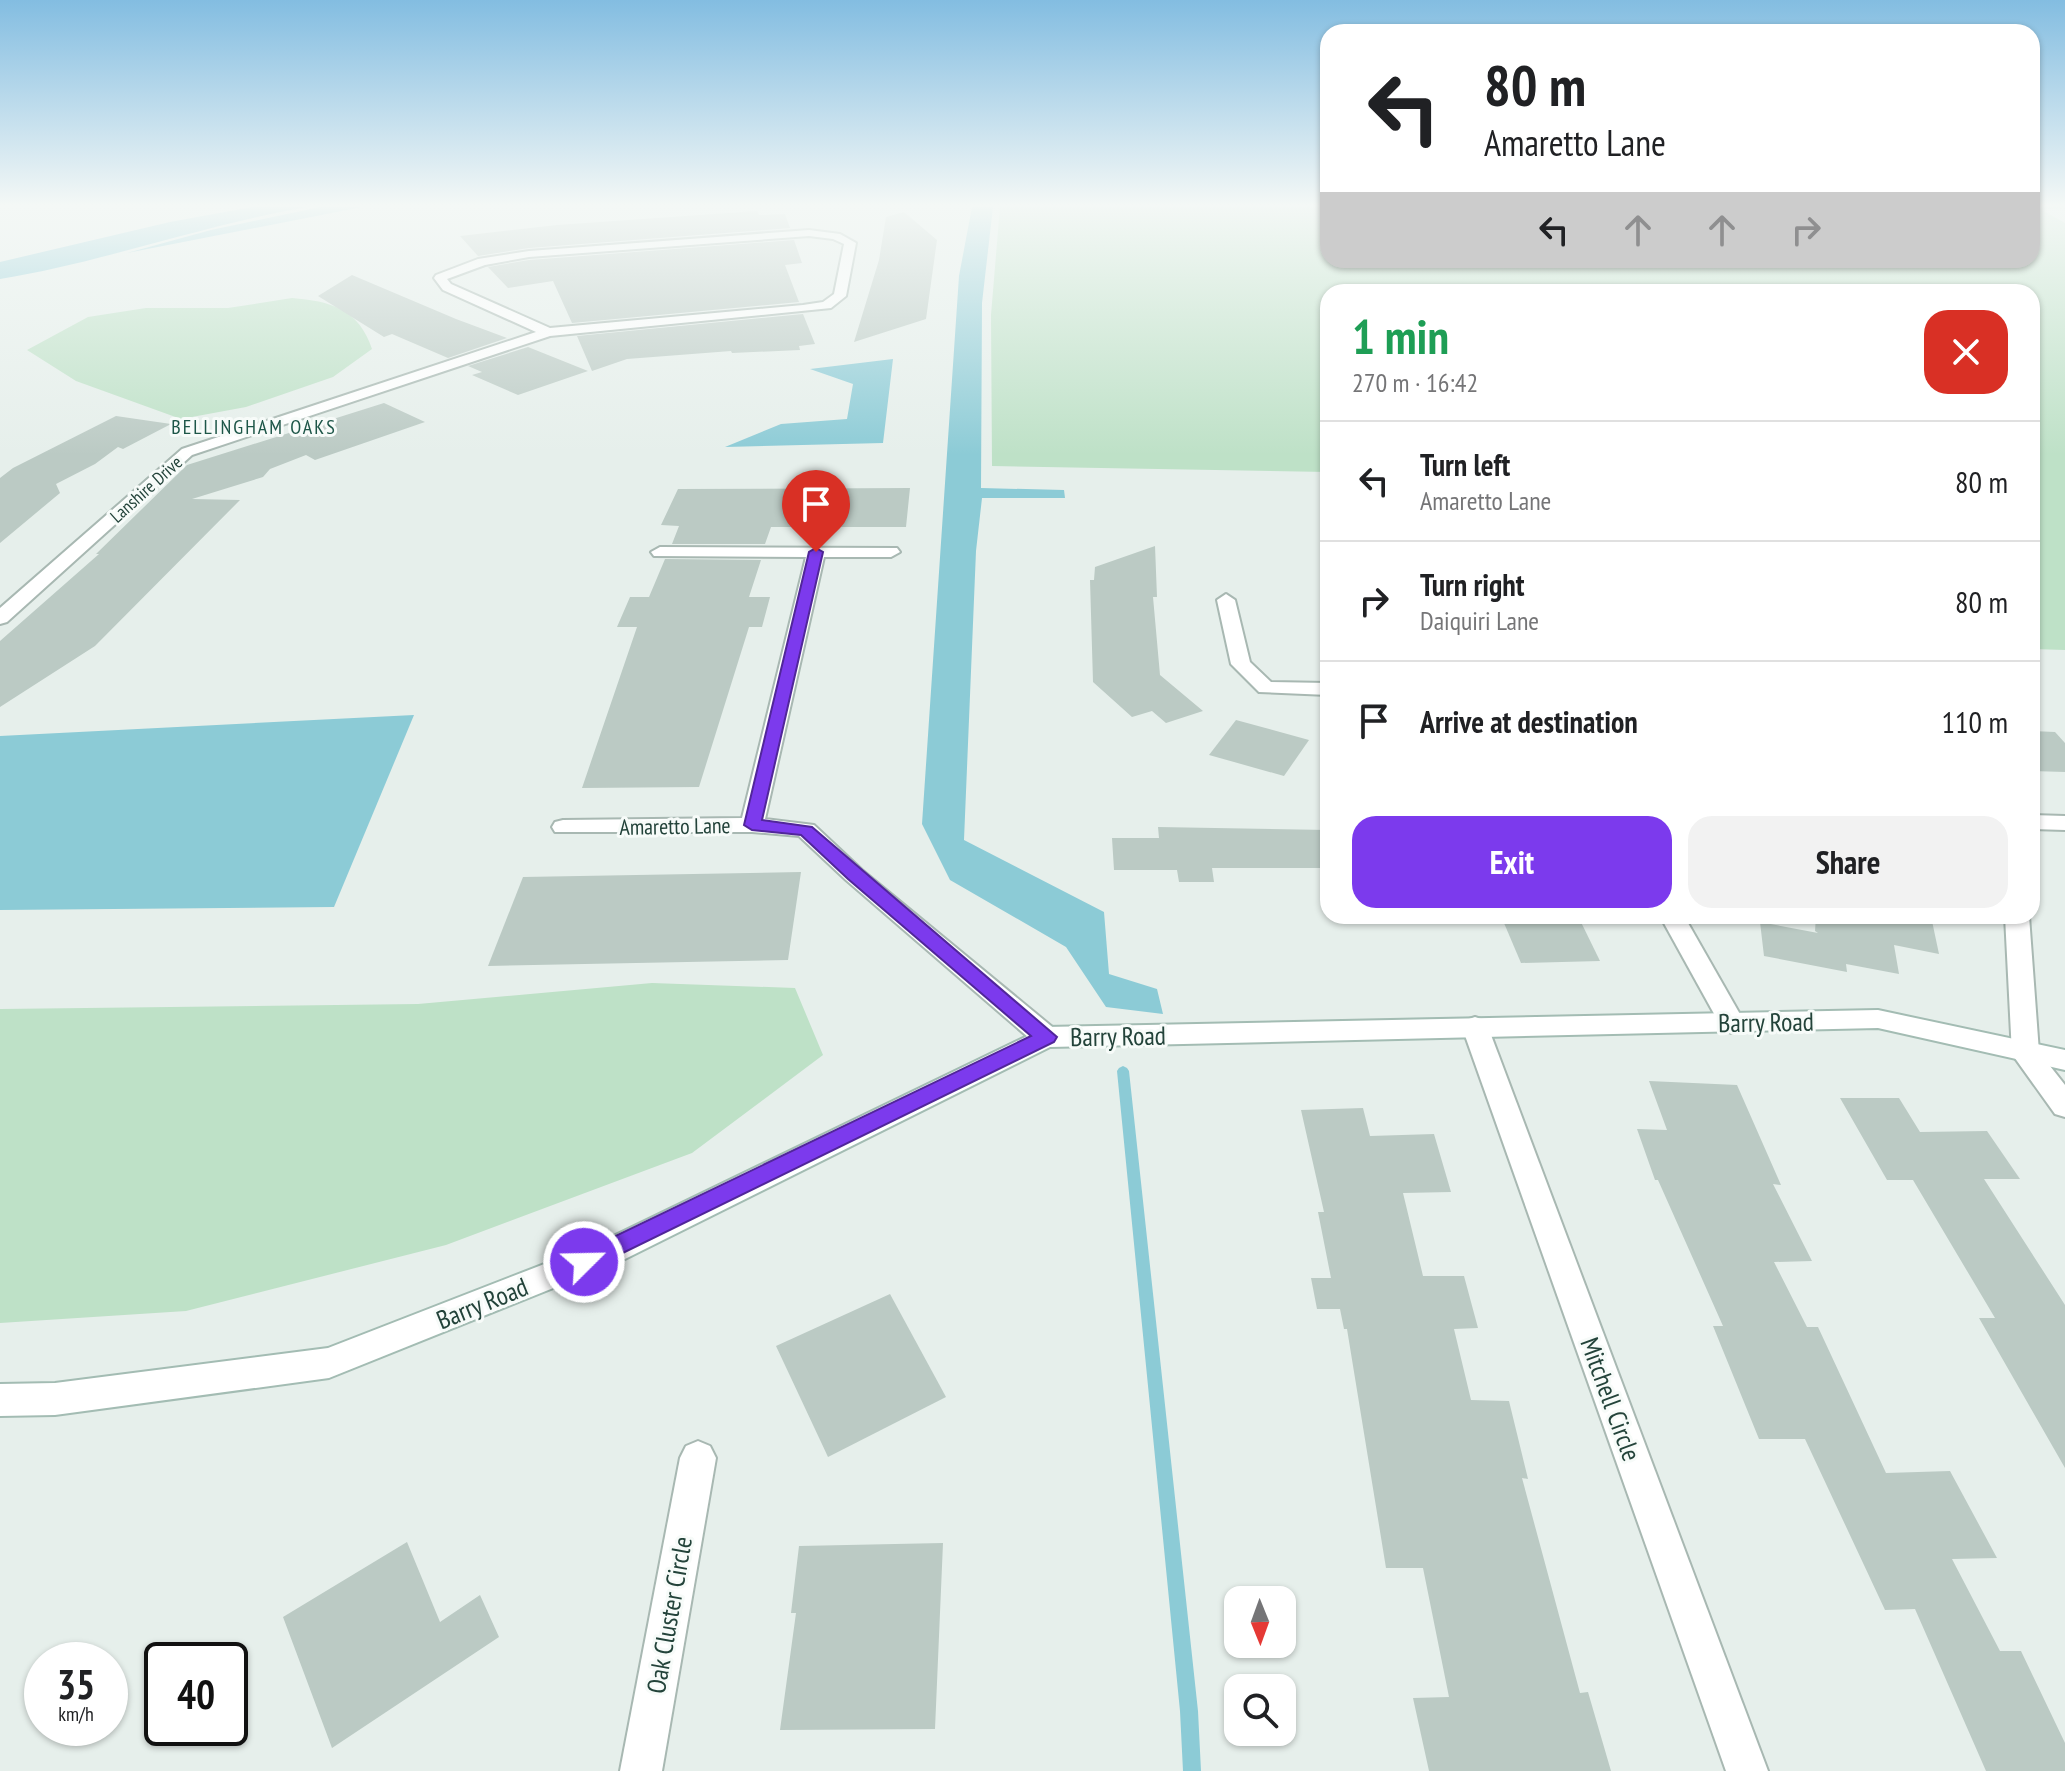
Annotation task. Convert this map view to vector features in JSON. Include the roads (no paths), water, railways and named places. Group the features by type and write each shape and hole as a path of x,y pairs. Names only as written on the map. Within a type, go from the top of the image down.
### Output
{"street":[{"name":"Lanshire Drive","path":"453,290 548,332"},
{"name":"Lanshire Drive","path":"0,618 187,452 548,332 827,305 840,296 841,290"},
{"path":"660,552 891,552"},
{"path":"752,825 816,552"},
{"path":"1226,600 1241,664 1266,688 1320,689"},
{"path":"2040,822 2065,823"},
{"name":"Amaretto Lane","path":"563,827 752,825 806,830 854,875 1046,1037"},
{"path":"1676,924 1732,1023"},
{"path":"2018,924 2026,1054 2065,1106"},
{"name":"Barry Road","path":"0,1400 55,1399 329,1363 612,1251 1046,1037 1878,1019 2026,1054 2065,1060"},
{"name":"Mitchell Circle","path":"1475,1027 1747,1771"},
{"name":"Oak Cluster Circle","path":"641,1771 698,1458"}],"water":[{"path":"958,290 984,290 981,488 1064,490 1065,498 982,498 976,551 964,840 1104,912 1109,974 1157,989 1163,1014 1106,1007 1066,947 950,880 922,824"},
{"path":"893,359 883,443 725,447 781,424 847,419 853,384 810,369"},
{"path":"414,715 334,907 0,910 0,736"}],"waterway":[{"path":"1123,1071 1189,1711 1192,1771"}],"district":[{"name":"BELLINGHAM OAKS","path":"254,427"}]}
